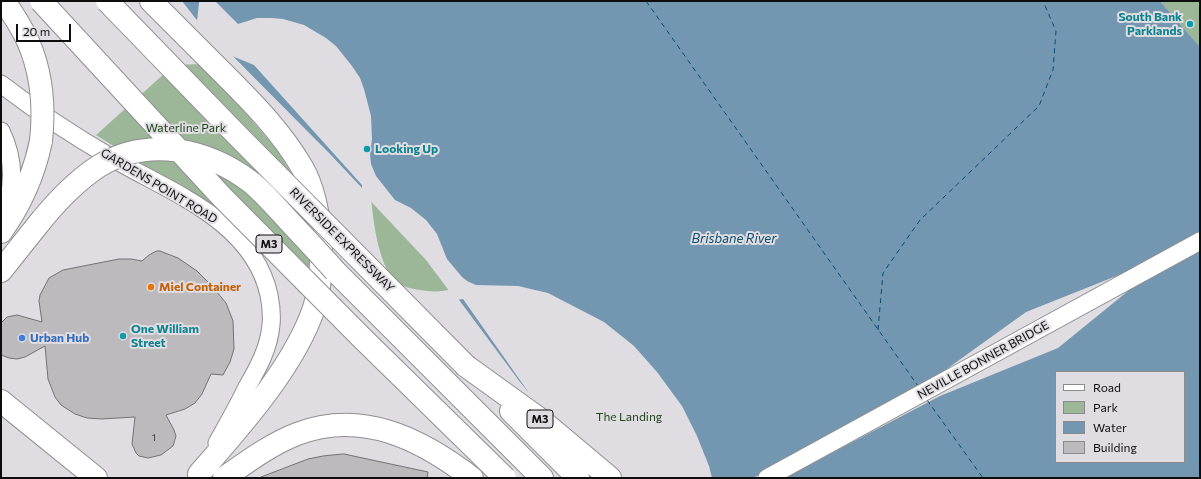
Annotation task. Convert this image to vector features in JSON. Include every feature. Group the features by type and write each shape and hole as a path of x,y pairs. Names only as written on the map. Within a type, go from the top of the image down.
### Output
{"main road":[{"path":"1,232 14,214 24,195 35,166 41,141 43,112 38,73 31,49 23,31 4,1"},
{"name":"M3","path":"41,1 222,197 362,338 505,478"},
{"name":"RIVERSIDE EXPRESSWAY","path":"107,1 236,134 578,478"},
{"path":"151,1 242,92 285,142 304,170 313,192 321,239 321,272 316,299 308,321 294,350 243,422 198,476"},
{"name":"M3","path":"1,271 59,200 85,176 110,160 130,153 149,150 172,149 200,155 222,165 251,183 273,203 335,271 542,478"},
{"name":"M3","path":"466,366 542,420 610,478"},
{"path":"1,401 96,478"},
{"path":"224,478 263,452 297,434 311,430 344,425 370,427 392,432 429,449 449,461 472,478"}],"street":[{"name":"GARDENS POINT ROAD","path":"1,84 75,136 174,193 214,218 246,246 258,265 265,281 270,299 272,320 268,340 255,373 198,476"},
{"path":"1,131 11,160 12,178 7,203 1,219"},
{"name":"NEVILLE BONNER BRIDGE","path":"767,478 1200,241"}],"green space":[{"name":"South Bank Parklands","path":"1160,1 1200,1 1200,47"},
{"name":"Waterline Park","path":"204,64 277,150 303,192 310,225 309,266 301,294 227,217 96,135 174,65"},
{"path":"370,187 453,289 445,291 424,291 399,284 390,275 380,252 374,224"}],"water":[{"name":"Brisbane River","path":"182,1 1160,1 1200,47 1200,478 596,478 591,469 520,382 428,258 330,154 196,19"}],"pier":[{"name":"The Landing","path":"200,1 215,1 238,24 257,18 283,19 304,25 326,38 336,46 360,78 364,89 371,116 371,164 376,176 395,200 411,208 426,220 437,234 447,259 462,277 476,285 518,286 548,293 604,322 634,346 657,372 682,406 697,436 709,466 712,478 594,478 590,470 522,387 529,393 463,299 456,300 426,260 362,192 362,185 254,65 232,56 197,21"},
{"path":"1200,231 1200,249 1133,287 1058,348 940,396 784,478 753,478 930,381 1026,312 1124,273"}],"building":[{"name":"One William Street","path":"157,251 178,258 197,271 226,303 233,321 234,349 230,362 223,375 211,374 202,394 195,403 185,409 166,415 176,436 173,446 161,455 148,458 139,456 132,444 135,417 101,419 87,418 75,414 61,405 55,397 48,379 45,346 25,357 17,359 1,355 1,323 7,317 17,315 42,322 39,301 40,295 49,278 63,270 119,259 142,261"},
{"path":"344,454 428,472 427,478 261,478 308,459"}],"ferry route":[{"path":"646,1 918,386"},
{"path":"878,330 883,273 920,220 1039,106 1053,70 1056,31 1043,1"},
{"path":"927,400 983,478"}],"place":[{"name":"South Bank Parklands","path":"1190,24"},
{"name":"Looking Up","path":"367,149"},
{"name":"Miel Container","path":"151,287"},
{"name":"One William Street","path":"123,336"},
{"name":"Urban Hub","path":"22,338"}]}
